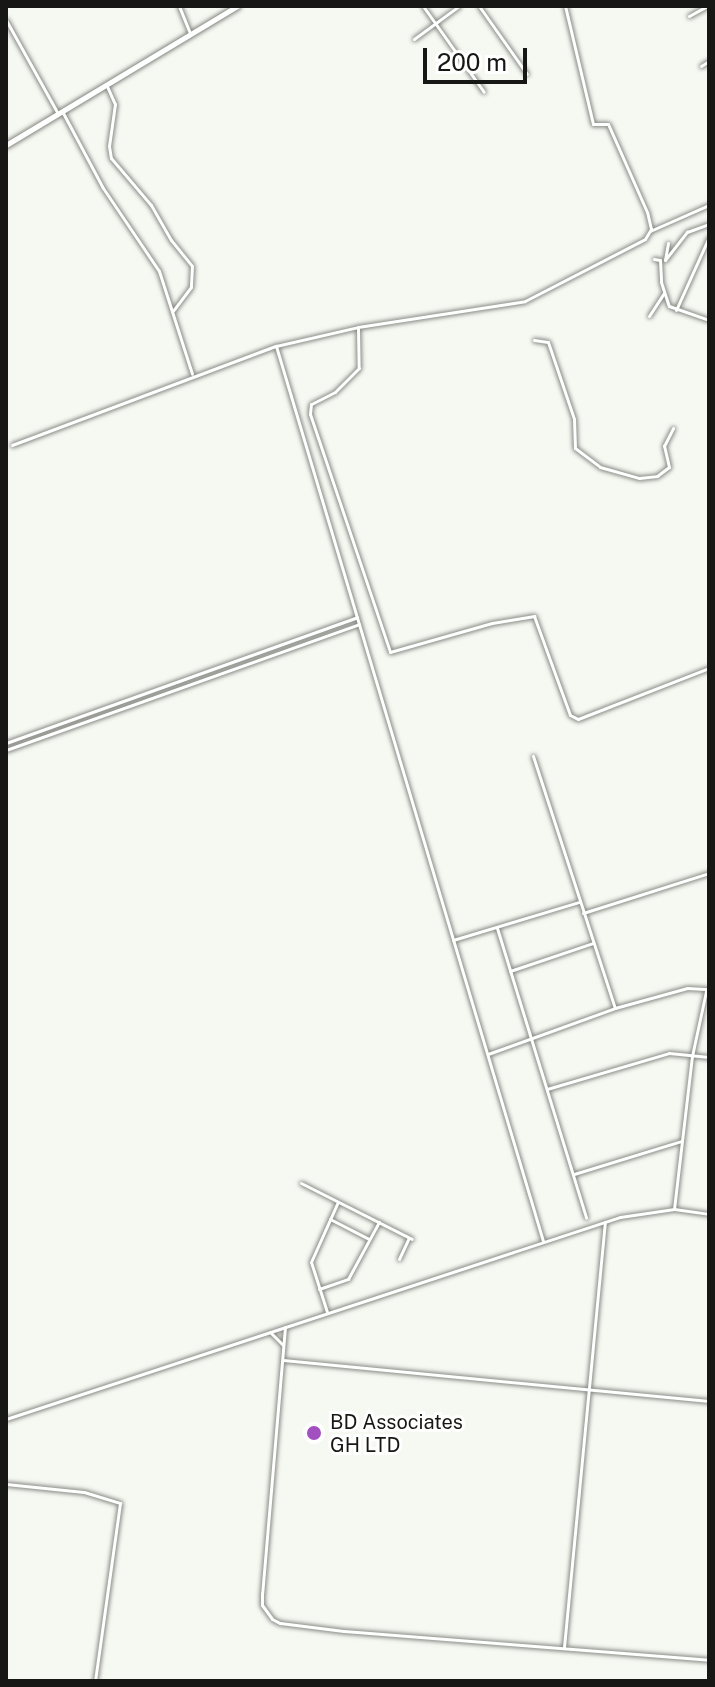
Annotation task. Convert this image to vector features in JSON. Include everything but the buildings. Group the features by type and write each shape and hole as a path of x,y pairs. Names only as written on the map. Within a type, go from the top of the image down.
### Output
{"main road":[{"path":"6,145 237,6"}],"street":[{"path":"179,6 190,33"},
{"path":"423,6 484,92"},
{"path":"414,39 459,6"},
{"path":"479,6 527,74"},
{"path":"565,6 593,124 608,124 647,212 650,231"},
{"path":"689,16 707,6"},
{"path":"6,20 103,188 154,261 192,374"},
{"path":"701,66 709,61"},
{"path":"106,84 115,104 109,146 111,158 151,205 171,240 192,266 191,287 173,311"},
{"path":"12,445 192,374 276,346 358,327 525,301 645,239 650,231 709,205"},
{"path":"668,243 665,260 687,232 709,224"},
{"path":"676,311 709,237"},
{"path":"654,259 660,260 664,293 669,306 676,311 709,320"},
{"path":"649,316 664,293"},
{"path":"358,327 359,368 335,392 311,404 310,414 390,652 492,623 534,616 570,715 578,719 709,668"},
{"path":"534,340 548,342 574,419 575,448 600,467 639,478 657,476 669,467 664,446 673,428"},
{"path":"276,346 543,1241"},
{"path":"6,743 357,617"},
{"path":"6,750 359,624"},
{"path":"533,756 615,1008"},
{"path":"583,913 709,873"},
{"path":"453,940 579,902"},
{"path":"497,928 586,1218"},
{"path":"510,971 593,943"},
{"path":"487,1054 615,1008 687,988 708,989 692,1056 674,1209"},
{"path":"547,1089 647,1057 669,1053 709,1057"},
{"path":"574,1174 681,1141"},
{"path":"301,1183 410,1239 399,1259"},
{"path":"327,1312 311,1262 338,1203"},
{"path":"6,1419 638,1212 674,1209 709,1214"},
{"path":"330,1219 370,1239"},
{"path":"319,1289 348,1279 379,1222"},
{"path":"564,1647 605,1222"},
{"path":"285,1327 262,1593 262,1605 272,1619 280,1623 344,1631 709,1660"},
{"path":"270,1332 283,1345"},
{"path":"283,1360 589,1387 709,1401"},
{"path":"6,1484 84,1492 120,1503 95,1681"}],"place":[{"name":"BD Associates GH LTD","path":"314,1433"}]}
